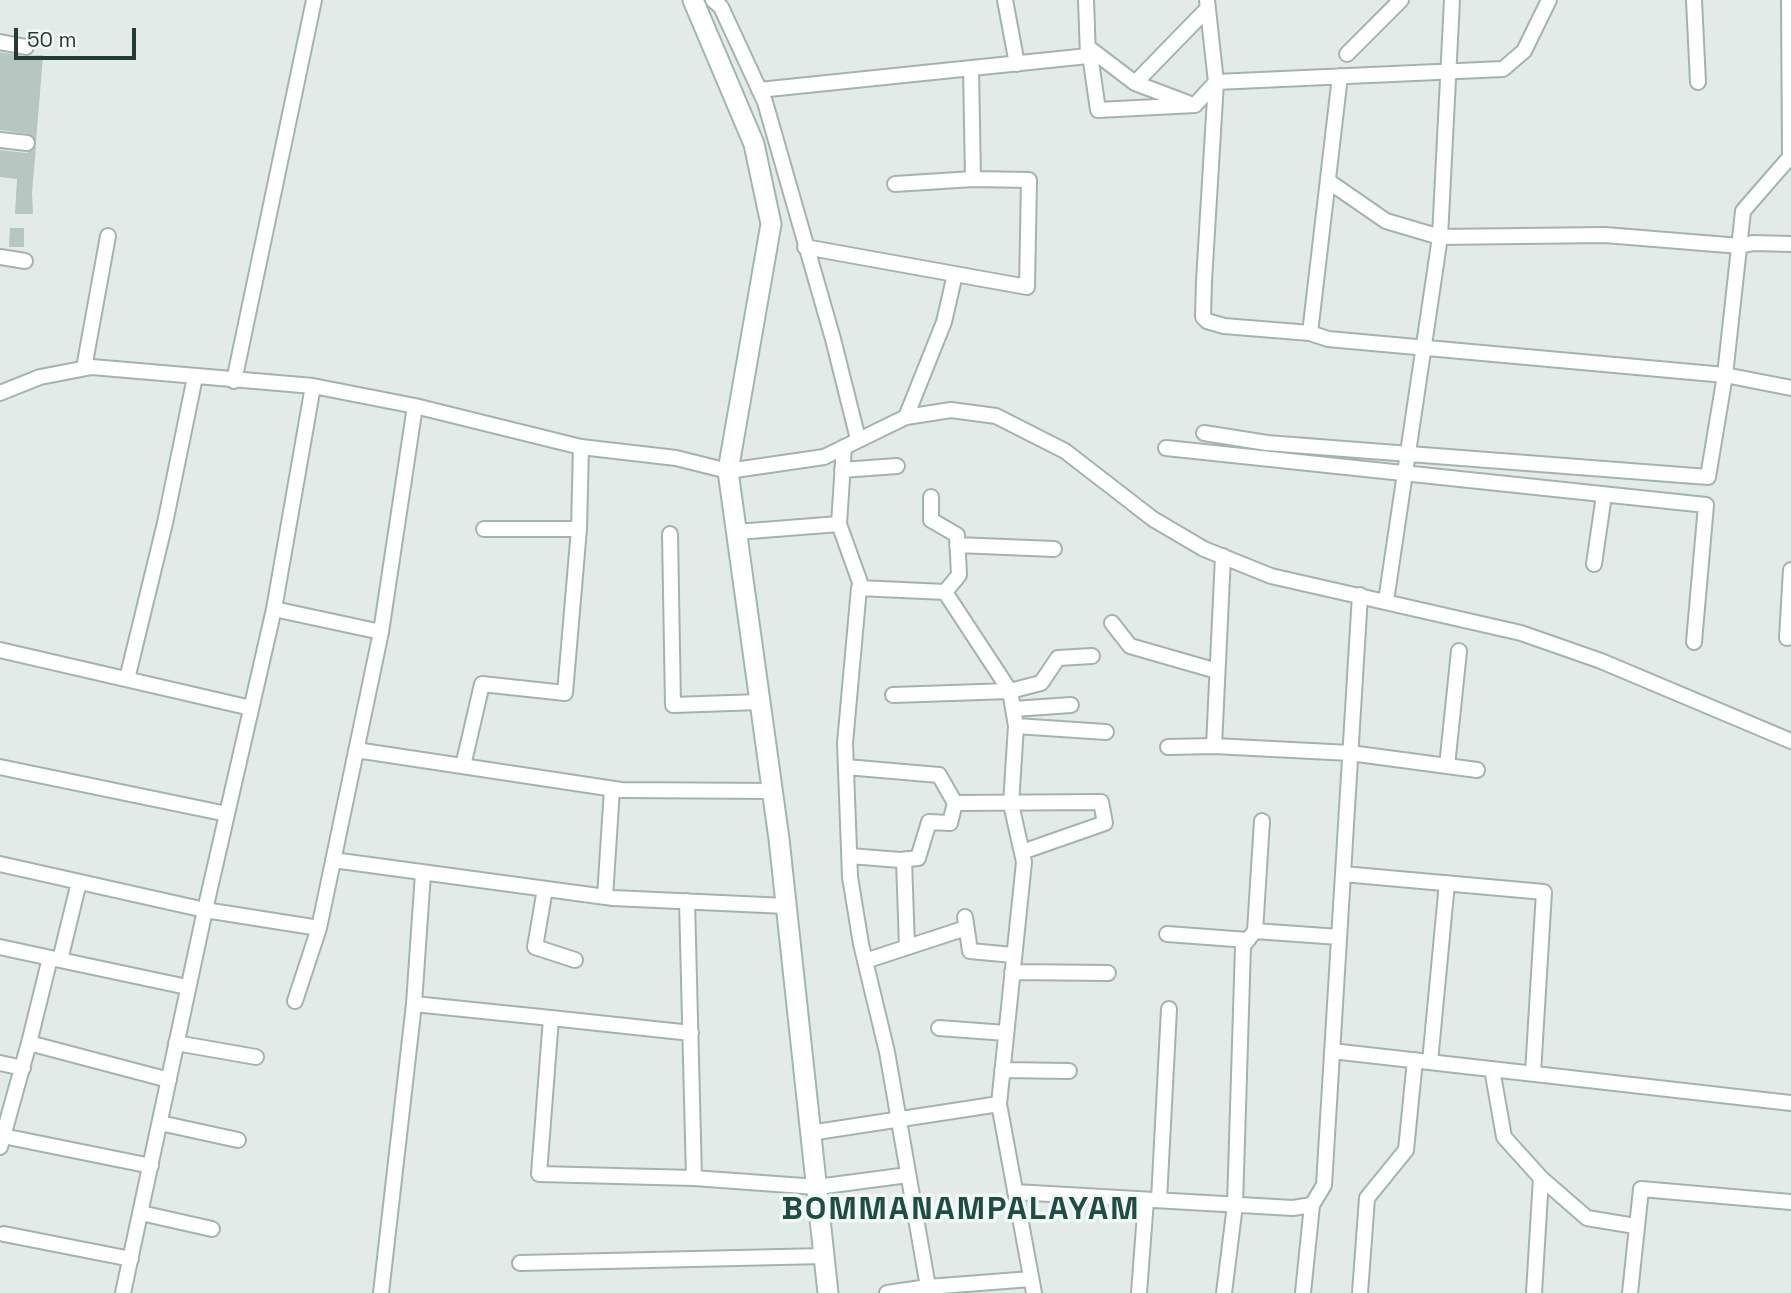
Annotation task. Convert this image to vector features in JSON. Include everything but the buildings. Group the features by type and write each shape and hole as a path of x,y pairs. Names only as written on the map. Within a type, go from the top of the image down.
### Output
{"street":[{"path":"234,381 314,0"},
{"path":"693,0 754,144 772,224 728,471 786,906 828,1293"},
{"path":"713,0 721,7 759,90 833,339 858,439"},
{"path":"1005,0 1017,64"},
{"path":"1086,0 1097,110 1195,105 1216,82 1503,69 1524,51 1549,0"},
{"path":"1347,54 1401,0"},
{"path":"1387,601 1440,237 1452,0"},
{"path":"1694,0 1698,82"},
{"path":"1205,433 1267,443 1708,477 1726,375 1743,211 1790,157 1789,0"},
{"path":"1135,83 1208,4"},
{"path":"1208,4 1216,82 1203,317 1207,321 1224,326 1310,333 1328,339 1726,375 1791,388"},
{"path":"0,42 26,47"},
{"path":"759,90 1088,56 1089,48"},
{"path":"1089,48 1135,83 1195,105"},
{"path":"971,68 973,179"},
{"path":"1310,333 1340,76"},
{"path":"0,140 27,143"},
{"path":"805,247 1027,287 1029,180 973,179 895,184"},
{"path":"1328,181 1386,221 1440,237 1605,236 1740,246 1753,243 1791,244"},
{"path":"84,368 108,236"},
{"path":"0,257 25,261"},
{"path":"906,416 944,322 956,274"},
{"path":"0,393 40,377 84,368 313,386 415,406 581,447 676,458 728,471 824,457 906,416 951,410 996,416 1065,451 1153,519 1223,556 1271,576 1521,633 1601,661 1791,741"},
{"path":"127,679 165,523 195,377"},
{"path":"124,1293 187,987 274,609 313,386"},
{"path":"295,1001 319,928 382,632 415,406"},
{"path":"463,766 482,684 565,693 579,529 581,447"},
{"path":"844,447 839,524 862,588"},
{"path":"1166,448 1706,505 1694,642"},
{"path":"842,470 897,466"},
{"path":"1594,564 1604,495"},
{"path":"931,497 931,520 957,535 959,575 945,592"},
{"path":"737,532 839,524"},
{"path":"484,529 579,529"},
{"path":"670,534 673,705 760,702"},
{"path":"957,545 1054,550"},
{"path":"1213,746 1223,556"},
{"path":"1787,638 1791,570"},
{"path":"928,1287 887,1052 865,961 850,856 845,743 859,587 945,592"},
{"path":"887,1293 928,1287 1033,1286 999,1104 1024,862 1011,804 1016,726 1014,709 1010,691 945,592"},
{"path":"1303,1293 1312,1205 1324,1185 1360,595"},
{"path":"274,609 382,632"},
{"path":"1112,623 1130,646 1217,671"},
{"path":"0,650 251,708"},
{"path":"1447,766 1459,651"},
{"path":"893,695 1010,691 1041,682 1058,658 1092,656"},
{"path":"1014,709 1071,705"},
{"path":"1016,726 1106,732"},
{"path":"1168,747 1213,746 1350,754 1477,770"},
{"path":"356,750 612,789 772,791"},
{"path":"0,767 227,814"},
{"path":"846,767 939,775 955,803 950,823 929,822 918,858 904,860 850,856"},
{"path":"605,897 612,789"},
{"path":"955,803 1101,802 1105,823 1022,852"},
{"path":"1224,1293 1235,1205 1243,946 1252,935 1262,821"},
{"path":"333,860 605,897 786,906"},
{"path":"904,860 907,947"},
{"path":"0,864 205,910 319,928"},
{"path":"381,1293 414,1004 423,873"},
{"path":"1343,874 1544,892 1533,1073"},
{"path":"79,882 2,1141 151,1166"},
{"path":"1430,1062 1447,883"},
{"path":"545,889 535,947 575,960"},
{"path":"687,901 694,1178"},
{"path":"865,961 965,923 970,951 1013,955"},
{"path":"1167,934 1339,937"},
{"path":"0,947 187,987"},
{"path":"1012,972 1108,972"},
{"path":"414,1004 691,1033"},
{"path":"1139,1293 1153,1200 1169,1009"},
{"path":"551,1018 539,1174 694,1178 817,1187 908,1175"},
{"path":"939,1028 1006,1033"},
{"path":"29,1043 169,1080"},
{"path":"176,1044 256,1057"},
{"path":"1332,1051 1791,1103"},
{"path":"1360,1293 1367,1198 1406,1150 1415,1060"},
{"path":"0,1063 23,1068"},
{"path":"1492,1069 1504,1137 1541,1178 1587,1219 1636,1226"},
{"path":"1002,1070 1069,1071"},
{"path":"810,1133 899,1122 999,1104"},
{"path":"160,1123 238,1140"},
{"path":"1534,1293 1541,1178"},
{"path":"1630,1293 1641,1189 1791,1202"},
{"path":"1015,1192 1293,1208 1312,1205"},
{"path":"141,1213 212,1228"},
{"path":"4,1234 131,1259"},
{"path":"520,1263 824,1256"}],"district":[{"name":"BOMMANAMPALAYAM","path":"961,1210"}]}
